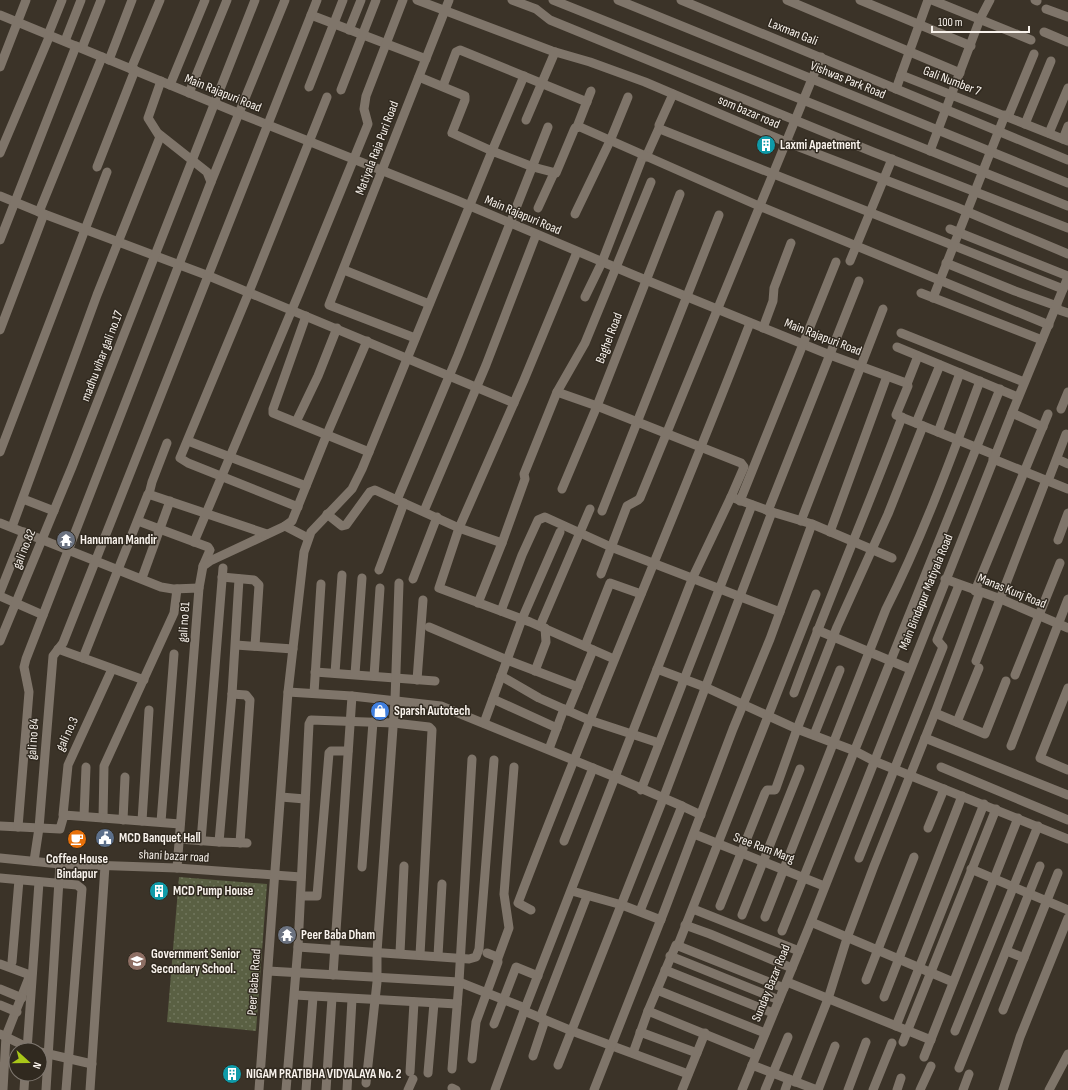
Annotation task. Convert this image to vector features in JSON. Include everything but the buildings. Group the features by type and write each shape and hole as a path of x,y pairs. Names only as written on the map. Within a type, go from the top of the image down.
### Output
{"street":[{"path":"0,66 26,0"},
{"path":"0,153 62,0"},
{"path":"65,41 81,0"},
{"path":"0,240 79,47 102,0"},
{"path":"0,330 42,213 105,58 132,0"},
{"path":"97,167 160,0"},
{"path":"205,0 148,118 160,134 206,172 211,182"},
{"path":"189,93 227,0"},
{"name":"madhu vihar gali no.17","path":"72,467 255,0"},
{"path":"18,827 29,692 24,663 69,550 178,264 285,0"},
{"path":"144,680 83,658 56,651 63,643 317,0"},
{"path":"309,88 343,0"},
{"path":"349,30 361,0"},
{"path":"341,90 376,0"},
{"path":"194,542 292,310 352,159 368,124 364,108 403,0"},
{"name":"som bazar road","path":"417,0 555,52 590,62 673,94 786,142 966,212 1068,254"},
{"name":"Matiyala Raja Puri Road","path":"415,338 329,305 449,0"},
{"path":"512,0 536,9 550,20 892,159 1068,228"},
{"path":"553,0 1068,206"},
{"name":"Vishwas Park Road","path":"618,0 1068,183"},
{"name":"Laxman Gali","path":"681,0 1068,160"},
{"path":"860,0 971,46"},
{"path":"896,89 928,0"},
{"path":"932,0 1032,40"},
{"path":"793,1 960,73"},
{"path":"930,151 971,46 986,1"},
{"path":"1046,9 1068,17"},
{"name":"Main Rajapuri Road","path":"0,15 238,114 469,206 686,297 830,355 907,384"},
{"path":"311,15 362,36 426,59"},
{"path":"1044,32 1068,42"},
{"path":"443,86 458,50 587,102"},
{"path":"526,120 555,52"},
{"path":"933,298 998,131 1034,54"},
{"path":"601,574 627,506 639,499 821,57"},
{"path":"1025,124 1051,61"},
{"name":"Gali Number 7","path":"901,75 1066,140"},
{"path":"285,526 308,538 327,514 352,489 369,452 469,206 524,76"},
{"path":"419,77 463,94 466,97 452,134 533,167 554,173"},
{"path":"1049,134 1068,88"},
{"path":"538,208 554,173 557,172 591,91"},
{"path":"586,297 673,94"},
{"path":"298,506 181,460 181,454 188,441 249,292 308,141 327,97"},
{"path":"574,214 610,141 628,97"},
{"path":"1066,140 1068,126"},
{"path":"379,570 400,502 548,127"},
{"path":"577,127 759,206 1049,325"},
{"path":"659,128 1063,289"},
{"path":"12,527 80,339 160,134"},
{"path":"850,261 892,159"},
{"path":"0,452 108,172"},
{"path":"478,603 525,479 524,474 557,392 585,343 651,182"},
{"name":"Baghel Road","path":"562,488 597,406 645,280 680,194"},
{"path":"0,196 249,292 514,403"},
{"path":"602,512 636,421 719,215"},
{"path":"950,229 1068,278 1056,307"},
{"path":"424,511 476,388 536,235"},
{"path":"763,328 774,297 774,288 791,244"},
{"path":"577,252 460,528 439,588 542,627 614,659"},
{"path":"740,500 836,262"},
{"path":"946,263 1068,313"},
{"path":"344,270 429,304"},
{"path":"558,1065 741,596 770,512 859,281"},
{"path":"921,293 1042,340"},
{"name":"Main Bindapur Matiyala Road","path":"824,886 945,579 1024,382 1056,307"},
{"path":"801,521 883,309"},
{"path":"306,316 272,412 276,415 369,452"},
{"path":"531,910 518,903 589,720 702,448 750,323"},
{"path":"296,422 318,376 337,328"},
{"path":"901,333 1024,382"},
{"path":"203,566 210,561 285,526 292,521 326,434 367,341"},
{"path":"897,347 1018,397"},
{"path":"918,356 896,413 1024,471 1068,489"},
{"path":"720,906 766,791 775,790 776,788 797,729 834,636 873,549 920,425 940,365"},
{"path":"938,432 960,373"},
{"path":"830,532 887,376"},
{"path":"765,917 869,651 886,609 914,551 980,381"},
{"path":"782,931 855,751 908,612 1000,389"},
{"path":"495,1090 656,669 693,577 744,466 636,421 557,392"},
{"path":"1061,409 1068,392"},
{"path":"1012,413 1043,427"},
{"path":"785,1090 792,1080 828,999 847,938 935,712 978,591 1024,471 1048,414"},
{"path":"794,693 817,630 854,541 902,417"},
{"path":"957,722 1001,599 1047,480 1066,438"},
{"path":"188,441 306,486"},
{"path":"83,658 120,570 147,497 150,494 152,482 167,443"},
{"path":"1057,459 1068,464"},
{"name":"gali no.82","path":"0,641 72,467"},
{"path":"327,514 344,526 350,521 372,490 378,491 460,528 502,543"},
{"path":"150,494 267,534"},
{"path":"731,497 770,512 812,524 892,558"},
{"path":"23,499 54,511"},
{"path":"142,578 170,501"},
{"path":"641,790 718,587 752,505"},
{"path":"535,670 546,642 542,627 590,509"},
{"path":"1058,540 1068,513"},
{"path":"413,579 437,517"},
{"path":"501,611 522,555 538,520 546,517 611,547 654,562 780,612"},
{"path":"138,521 210,549 203,566 199,588"},
{"name":"gali no 81","path":"0,523 42,538 166,588 199,588 177,868"},
{"path":"594,1090 780,612 812,524"},
{"path":"0,592 24,532"},
{"path":"484,723 522,619 560,532"},
{"name":"Peer Baba Road","path":"259,1090 288,692 299,583 308,538"},
{"path":"1015,675 1060,563"},
{"path":"201,841 222,573 239,579 254,580 259,585 255,646"},
{"path":"335,673 342,575"},
{"path":"355,674 362,578"},
{"path":"219,842 236,645 239,579"},
{"name":"Manas Kunj Road","path":"945,579 1001,599 1068,628"},
{"path":"366,1083 377,977 377,952 394,723 399,583"},
{"path":"549,750 557,728 578,687 610,583 641,594"},
{"path":"314,693 321,584"},
{"path":"859,858 943,647 937,640 959,585"},
{"path":"374,676 380,588"},
{"path":"104,818 104,766 174,613 177,589"},
{"path":"633,1053 670,956 675,945 678,945 685,925 693,909 816,594"},
{"path":"0,596 43,615"},
{"path":"1011,746 1068,599"},
{"path":"417,680 423,600"},
{"path":"429,627 507,660 578,687"},
{"path":"817,630 910,668"},
{"path":"236,645 292,649"},
{"name":"gali no 84","path":"34,861 39,828 52,660 56,651"},
{"path":"161,822 174,654"},
{"name":"gali no.3","path":"63,815 68,765 112,669"},
{"path":"656,669 705,687 797,729 855,751 874,761 910,776 984,804 1068,839"},
{"path":"814,735 840,670"},
{"path":"315,672 435,681"},
{"path":"501,676 539,698 589,720 659,743"},
{"path":"935,712 985,734 1006,681"},
{"path":"1068,688 1040,758 1068,770"},
{"path":"288,692 352,696 441,706 574,759 641,790 701,814"},
{"path":"179,839 244,843 250,700 246,695 232,694"},
{"path":"334,975 352,696"},
{"path":"493,699 557,728"},
{"path":"142,821 149,710"},
{"path":"286,1090 295,995 309,722 313,720 394,723 429,727 432,733 420,955"},
{"path":"362,867 373,722"},
{"path":"925,738 1068,795"},
{"path":"301,896 317,896 329,753 331,751 348,752"},
{"path":"452,1069 459,982 472,759"},
{"path":"298,946 474,958 478,954 494,760"},
{"path":"84,816 86,767"},
{"path":"472,1059 475,1024 509,928 504,894 514,767"},
{"path":"941,767 1068,820"},
{"path":"564,841 593,768"},
{"path":"742,914 800,769"},
{"path":"123,820 125,777"},
{"path":"928,828 944,789"},
{"path":"884,998 962,796"},
{"path":"281,797 305,799"},
{"path":"896,1026 918,967 984,804"},
{"path":"640,911 682,806"},
{"path":"902,1042 996,809"},
{"path":"0,826 60,829 63,815 180,824"},
{"path":"924,1057 1018,818"},
{"path":"955,1031 1038,826"},
{"name":"Sree Ram Marg","path":"694,834 824,886"},
{"path":"866,980 914,856"},
{"name":"shani bazar road","path":"0,858 60,864 177,868 301,877"},
{"path":"45,1042 60,883 60,864"},
{"path":"90,1090 105,866"},
{"path":"400,954 404,866"},
{"path":"959,1068 1040,866"},
{"path":"971,870 1068,910"},
{"path":"1003,1010 1058,873"},
{"path":"0,878 77,884 81,886 83,892 66,1090"},
{"path":"12,962 20,880"},
{"path":"29,1042 39,882"},
{"path":"438,956 442,884"},
{"name":"Sunday Bazar Road","path":"742,1090 811,922 824,886"},
{"path":"572,891 622,904 661,920"},
{"path":"533,1056 542,1019 587,896"},
{"path":"693,909 799,951"},
{"path":"1003,1090 1020,1038 1068,918"},
{"path":"811,922 898,960 954,982"},
{"path":"685,925 792,968"},
{"path":"678,945 785,985 828,999 896,1026 908,1029 931,1040"},
{"path":"1007,951 1024,958"},
{"path":"487,953 498,958"},
{"path":"670,956 779,1000"},
{"path":"0,964 30,975 17,1012 3,1035 3,1090"},
{"path":"494,1024 516,967 538,976"},
{"path":"665,970 773,1013"},
{"path":"268,971 459,982 504,1000 542,1019 688,1074"},
{"path":"0,989 22,998"},
{"path":"657,990 765,1033"},
{"path":"295,995 374,1001 457,1004"},
{"path":"306,1090 313,997"},
{"path":"326,1090 332,998"},
{"path":"347,1090 352,999"},
{"path":"408,1090 412,1076 414,1002"},
{"path":"428,1073 434,1003"},
{"path":"0,1005 17,1012"},
{"path":"648,1011 756,1055"},
{"path":"640,1032 697,1053"},
{"path":"682,1090 705,1033"},
{"path":"3,1035 16,1042"},
{"path":"765,1090 788,1037"},
{"path":"848,1090 866,1042"},
{"path":"873,1090 892,1042"},
{"path":"752,1065 818,1090 835,1046"},
{"path":"1049,1090 1068,1054"},
{"path":"48,1055 92,1064"},
{"path":"920,1090 930,1066"},
{"path":"963,1090 969,1074"},
{"path":"896,1090 901,1078"}],"green space":[{"path":"179,877 267,884 256,1031 167,1022"}],"place":[{"name":"Laxmi Apaetment","path":"766,145"},
{"name":"Hanuman Mandir","path":"66,540"},
{"name":"Sparsh Autotech","path":"380,711"},
{"name":"MCD Banquet Hall","path":"105,838"},
{"name":"Coffee House Bindapur","path":"77,839"},
{"name":"MCD Pump House","path":"159,891"},
{"name":"Peer Baba Dham","path":"287,935"},
{"name":"Government Senior Secondary School.","path":"137,961"},
{"name":"NIGAM PRATIBHA VIDYALAYA No. 2","path":"232,1074"}]}
